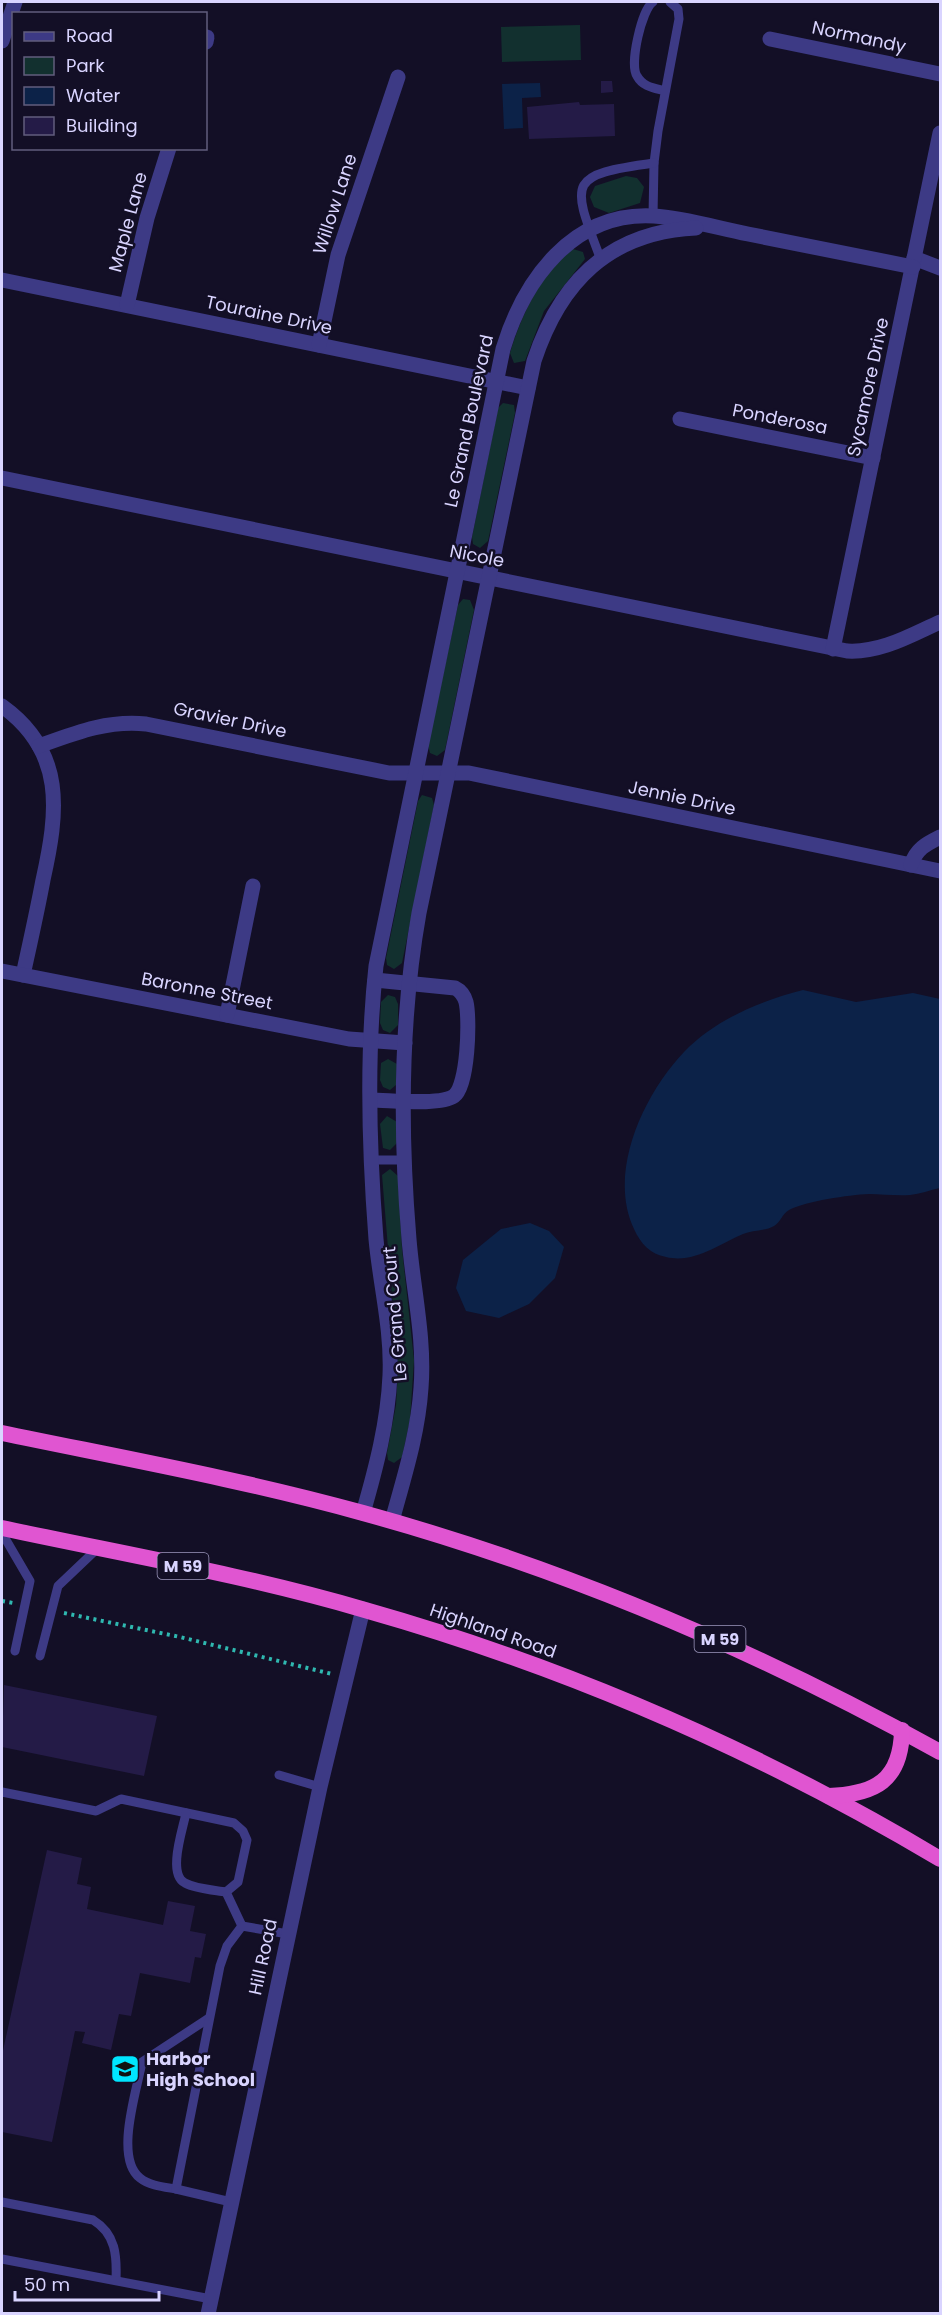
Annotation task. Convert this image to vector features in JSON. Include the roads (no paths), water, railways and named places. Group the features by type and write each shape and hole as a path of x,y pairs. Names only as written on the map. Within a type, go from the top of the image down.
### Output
{"highway":[{"name":"M 59","path":"2,1434 228,1480 363,1513 489,1551 680,1622 769,1662 940,1752"},
{"name":"Highland Road","path":"2,1528 242,1579 363,1609 544,1669 689,1728 828,1796 940,1859"},
{"path":"828,1796 852,1795 881,1784 893,1771 899,1757 902,1730"}],"street":[{"path":"2,41 15,2"},
{"name":"Normandy","path":"770,39 940,74"},
{"name":"Willow Lane","path":"319,345 338,255 399,77"},
{"name":"Sycamore Drive","path":"833,649 940,134"},
{"name":"Maple Lane","path":"127,306 147,218 168,150"},
{"name":"Le Grand Boulevard","path":"415,773 496,381 508,333 524,296 557,252 589,230 620,220 653,216 940,268"},
{"name":"Le Grand Boulevard","path":"448,773 534,361 551,315 571,286 600,260 623,246 651,236 685,229 711,228"},
{"name":"Touraine Drive","path":"2,280 528,388"},
{"name":"Ponderosa","path":"680,419 873,458"},
{"name":"Nicole","path":"2,478 833,649 854,652 873,650 940,622"},
{"path":"2,706 19,720 39,746 52,783 55,819 23,975"},
{"name":"Gravier Drive","path":"39,746 98,726 132,722 389,773 415,773"},
{"name":"Jennie Drive","path":"415,773 469,773 940,871"},
{"name":"Le Grand Court","path":"363,1513 382,1437 390,1373 376,1239 372,1160 371,1100 375,980 415,773"},
{"name":"Le Grand Court","path":"392,1521 415,1435 421,1388 422,1352 409,1238 405,1160 404,1100 408,982 448,773"},
{"path":"911,865 914,856 922,847 940,837"},
{"path":"227,1015 253,886"},
{"name":"Baronne Street","path":"2,971 372,1042 405,1043"},
{"path":"371,1100 442,1100 454,1096 464,1079 467,1012 465,998 455,988 375,980"},
{"name":"Hill Road","path":"210,2306 320,1787 363,1609"}],"lane":[{"path":"653,2 645,11 633,67 637,77 644,84 665,91"},
{"path":"653,216 654,163 665,91 680,19 678,9 670,2"},
{"path":"600,260 580,200 586,180 605,170 654,163"},
{"path":"372,1160 405,1160"},
{"path":"2,1533 30,1581 15,1651"},
{"path":"40,1656 58,1586 98,1548"},
{"path":"279,1775 320,1787"},
{"path":"2,1792 96,1811 121,1799 234,1823 243,1831 247,1840 238,1882 226,1892"},
{"path":"186,1813 176,1863 177,1876 185,1883 226,1892"},
{"path":"226,1892 242,1926"},
{"path":"242,1926 288,1934"},
{"path":"176,2188 220,1966 227,1946 242,1926"},
{"path":"209,2018 142,2062 127,2142 129,2162 139,2178 155,2186 176,2188 231,2202"},
{"path":"2,2202 93,2220 105,2228 117,2256 116,2280"},
{"path":"2,2259 116,2280 210,2306"}],"water":[{"path":"540,83 541,97 522,98 523,128 504,129 502,84"},
{"path":"803,990 856,1002 913,993 940,999 940,1188 910,1195 869,1194 817,1201 789,1210 771,1228 743,1234 706,1252 686,1258 666,1257 651,1251 643,1244 634,1229 627,1207 625,1183 627,1159 643,1111 669,1069 684,1052 710,1030 755,1006"},
{"path":"530,1223 549,1231 564,1247 555,1278 529,1304 499,1318 466,1311 456,1288 463,1260 501,1229"}],"place":[{"name":"Harbor High School","path":"125,2069"}]}
